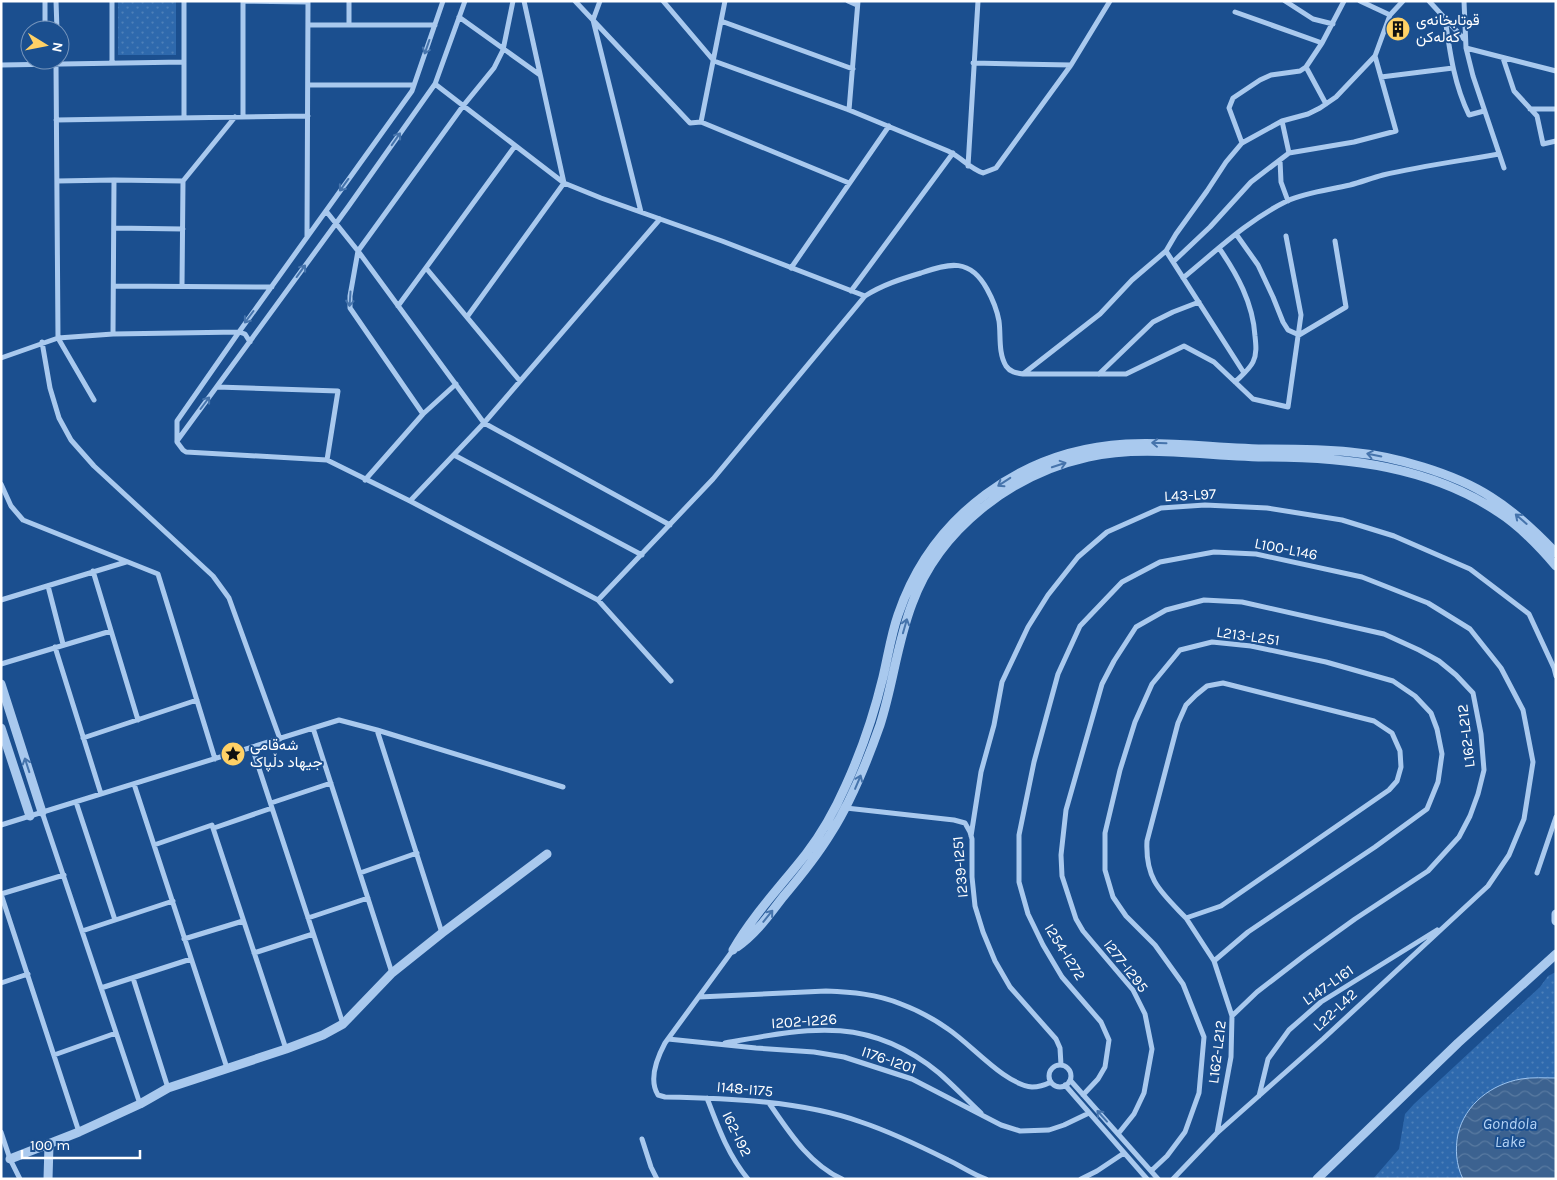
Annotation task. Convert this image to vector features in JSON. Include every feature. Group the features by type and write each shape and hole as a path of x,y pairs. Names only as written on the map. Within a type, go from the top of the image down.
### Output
{"street":[{"path":"45,1 45,20"},
{"path":"56,1 57,20"},
{"path":"112,1 112,63"},
{"path":"184,1 184,118"},
{"path":"243,117 243,1 308,1 307,236"},
{"path":"349,1 349,25"},
{"path":"443,1 412,91 238,332 177,421 177,442 186,452 327,460 410,501 598,600 671,681"},
{"path":"177,442 337,223 435,84 465,1"},
{"path":"423,414 350,308 350,296 358,250 463,106 494,68 503,50 513,1"},
{"path":"467,318 564,183 524,1"},
{"path":"575,1 690,123 701,122 849,182"},
{"path":"600,1 593,20 641,212"},
{"path":"663,1 714,61 889,126 953,153 968,166 983,173 996,168 1071,65 1110,1"},
{"path":"701,122 725,1"},
{"path":"848,1 858,3 849,110"},
{"path":"968,166 978,1"},
{"path":"1285,1 1313,19 1333,24"},
{"path":"1242,143 1229,108 1234,98 1260,80 1271,75 1300,71 1306,67 1322,44 1344,1"},
{"path":"1360,1 1390,14"},
{"path":"1022,374 1100,314 1132,280 1166,251 1226,162 1242,143 1282,121 1308,114 1336,97 1351,83 1375,56 1390,14 1403,1"},
{"path":"1429,1 1465,39"},
{"path":"1464,1 1466,48 1484,112 1504,168"},
{"path":"1235,12 1322,44"},
{"path":"459,17 540,75"},
{"path":"1445,18 1453,68 1461,97 1469,115 1484,112"},
{"path":"721,21 853,69"},
{"path":"308,25 435,25"},
{"path":"1466,48 1556,71"},
{"path":"1173,262 1210,227 1251,182 1289,154 1354,142 1396,131 1375,56"},
{"path":"1503,58 1514,91 1537,116 1543,144 1556,141"},
{"path":"70,63 184,62"},
{"path":"973,63 1071,65"},
{"path":"1,65 20,64"},
{"path":"1306,67 1326,104"},
{"path":"1381,77 1453,68"},
{"path":"57,70 58,338 94,400"},
{"path":"435,84 564,183 722,240 865,296"},
{"path":"308,85 414,85"},
{"path":"1530,109 1556,109"},
{"path":"56,120 308,116"},
{"path":"182,286 183,181 235,117"},
{"path":"1282,121 1289,154"},
{"path":"791,268 889,126"},
{"path":"398,306 515,146"},
{"path":"851,291 953,153"},
{"path":"1183,278 1236,234 1258,218 1288,201 1322,190 1351,185 1426,166 1499,154"},
{"path":"1280,160 1281,182 1288,201"},
{"path":"113,334 114,180"},
{"path":"57,181 183,181"},
{"path":"326,211 358,250 484,423 670,525"},
{"path":"410,501 484,423 660,219"},
{"path":"114,228 183,229"},
{"path":"1236,234 1258,265 1271,290 1283,322 1288,330 1299,335"},
{"path":"598,600 713,479 865,296 883,286 937,268 953,265 970,268 983,282 999,319 1001,349 1006,365 1016,373 1126,374 1184,346 1214,362 1253,399 1288,408 1301,324 1300,305 1286,236"},
{"path":"1299,335 1346,307 1335,241"},
{"path":"1219,248 1230,263 1247,297 1253,317 1255,357 1249,368 1234,382"},
{"path":"1166,251 1244,373"},
{"path":"426,268 520,381"},
{"path":"114,286 272,287"},
{"path":"1099,374 1153,322 1198,302"},
{"path":"1,358 42,342 58,338 113,334 238,332 247,336 250,342"},
{"path":"42,342 50,388 59,418 71,440 94,466 213,576 229,598 280,739"},
{"path":"365,480 423,414 456,384"},
{"path":"217,387 338,391 327,460"},
{"path":"733,950 757,929 826,842 842,806 859,779 880,725 904,628 913,601 925,576 935,560 962,528 984,507 1011,487 1051,468 1101,454 1181,449 1351,452 1409,463 1448,476 1489,495 1511,510 1556,553"},
{"path":"1181,449 1259,457 1322,458 1358,462 1408,473 1456,490 1494,509 1515,525 1556,566"},
{"path":"454,455 642,555"},
{"path":"1,484 11,506 23,520 158,574 215,759"},
{"name":"L43-L97","path":"971,836 981,772 994,725 1002,682 1028,627 1048,595 1078,557 1107,532 1161,508 1204,505 1266,508 1342,520 1394,536 1470,569 1529,614 1556,676"},
{"name":"L100-L146","path":"1019,835 1034,762 1058,674 1080,626 1122,582 1160,562 1214,552 1239,553 1256,554 1362,577 1428,603 1470,628 1500,668 1523,710 1533,762 1524,818 1509,855"},
{"path":"1,600 126,562"},
{"path":"94,572 138,720"},
{"path":"48,586 63,644"},
{"name":"L162-L212","path":"1066,810 1102,684 1136,627 1166,610 1204,600 1242,602 1384,634 1439,661 1456,674 1473,693 1481,734 1484,770 1470,816 1459,837 1428,871 1305,955 1257,992 1232,1016 1231,1057 1217,1133"},
{"path":"1,664 111,631"},
{"name":"L213-L251","path":"1150,1171 1167,1156 1185,1132 1199,1092 1204,1037 1183,984 1155,945 1126,916 1113,897 1106,870 1105,833 1120,770 1135,722 1152,684 1180,650 1212,642 1251,646 1326,662 1392,681 1415,696 1431,713 1437,729 1442,754 1438,782 1427,809 1375,847 1255,928 1214,961"},
{"path":"55,647 101,794"},
{"path":"1186,918 1221,906 1389,790 1397,781 1401,767 1400,751 1392,733 1374,721 1223,683 1207,686 1186,705 1178,723 1147,841 1146,855 1149,869 1157,888 1186,918 1214,961 1232,1016"},
{"path":"1,684 140,1104"},
{"path":"83,738 197,700"},
{"path":"1,826 339,720 563,787"},
{"path":"1,728 30,816"},
{"path":"313,728 392,973"},
{"path":"377,730 442,932"},
{"path":"252,747 343,1024"},
{"path":"214,828 331,783"},
{"path":"134,784 227,1068"},
{"path":"76,802 115,920"},
{"name":"I239-I251","path":"842,806 965,823 969,828 971,836 973,892 978,916 988,946 1000,972 1010,987 1058,1042 1061,1050 1061,1065"},
{"name":"I277-I295","path":"1066,810 1061,855 1062,876 1076,919 1082,931 1133,990 1145,1014 1152,1049 1144,1093 1134,1114 1118,1134"},
{"path":"1537,873 1556,817"},
{"path":"154,845 212,825 214,828 286,1049"},
{"name":"I254-I272","path":"1019,835 1020,882 1028,914 1043,945 1062,977 1101,1022 1109,1040 1105,1067 1083,1095"},
{"path":"360,873 417,853"},
{"path":"10,1159 79,1132 140,1104 168,1088 286,1049 323,1035 343,1024 392,973 442,932 547,854"},
{"name":"L22-L42","path":"1173,1179 1217,1133 1488,886 1509,855"},
{"path":"64,875 1,894 79,1132"},
{"path":"308,918 368,898"},
{"path":"82,931 173,901"},
{"path":"1556,914 1556,921"},
{"path":"184,938 243,921"},
{"name":"L147-L161","path":"1258,1097 1268,1059 1289,1030 1321,1002 1447,924"},
{"path":"254,953 313,934"},
{"name":"I148-I175","path":"733,950 660,1052 655,1070 657,1093 665,1097 768,1103 816,1110 859,1121 908,1141 986,1179"},
{"path":"1317,1179 1458,1043 1556,954"},
{"path":"101,988 192,959"},
{"path":"1,983 28,974"},
{"path":"133,978 168,1088"},
{"path":"699,997 826,991 878,996 902,1004 947,1028 1017,1082 1035,1087 1051,1082"},
{"name":"I202-I226","path":"718,1044 795,1031 848,1030 870,1035 902,1049 927,1064 949,1081 985,1117"},
{"path":"54,1055 116,1032"},
{"name":"I176-I201","path":"668,1039 814,1052 844,1057 912,1079 985,1117 1020,1131 1043,1131 1056,1128 1089,1113"},
{"path":"1061,1065 1069,1069 1070,1080 1065,1085 1056,1086 1049,1078 1050,1071 1054,1066 1061,1065"},
{"path":"1070,1080 1158,1179"},
{"path":"1065,1085 1147,1179"},
{"name":"I62-I92","path":"707,1098 724,1142 748,1179"},
{"path":"768,1103 804,1150 825,1169 839,1178"},
{"path":"1,1132 10,1159 20,1179"},
{"path":"642,1139 657,1179"},
{"path":"48,1179 49,1145"},
{"path":"1081,1179 1124,1153"}],"shaded area":[{"path":"118,1 176,1 176,55 118,55"},
{"path":"1556,972 1556,1179 1373,1179 1399,1149 1405,1114 1540,987 1548,976"}],"water":[{"name":"Gondola Lake","path":"1556,1078 1556,1179 1463,1179 1456,1151 1457,1140 1462,1123 1473,1105 1481,1097 1500,1085 1521,1079"}],"place":[{"name":"قوتابخانەی کەلەکن","path":"1398,29"},
{"name":"شەقامی جیهاد دڵپاک","path":"233,754"}]}
